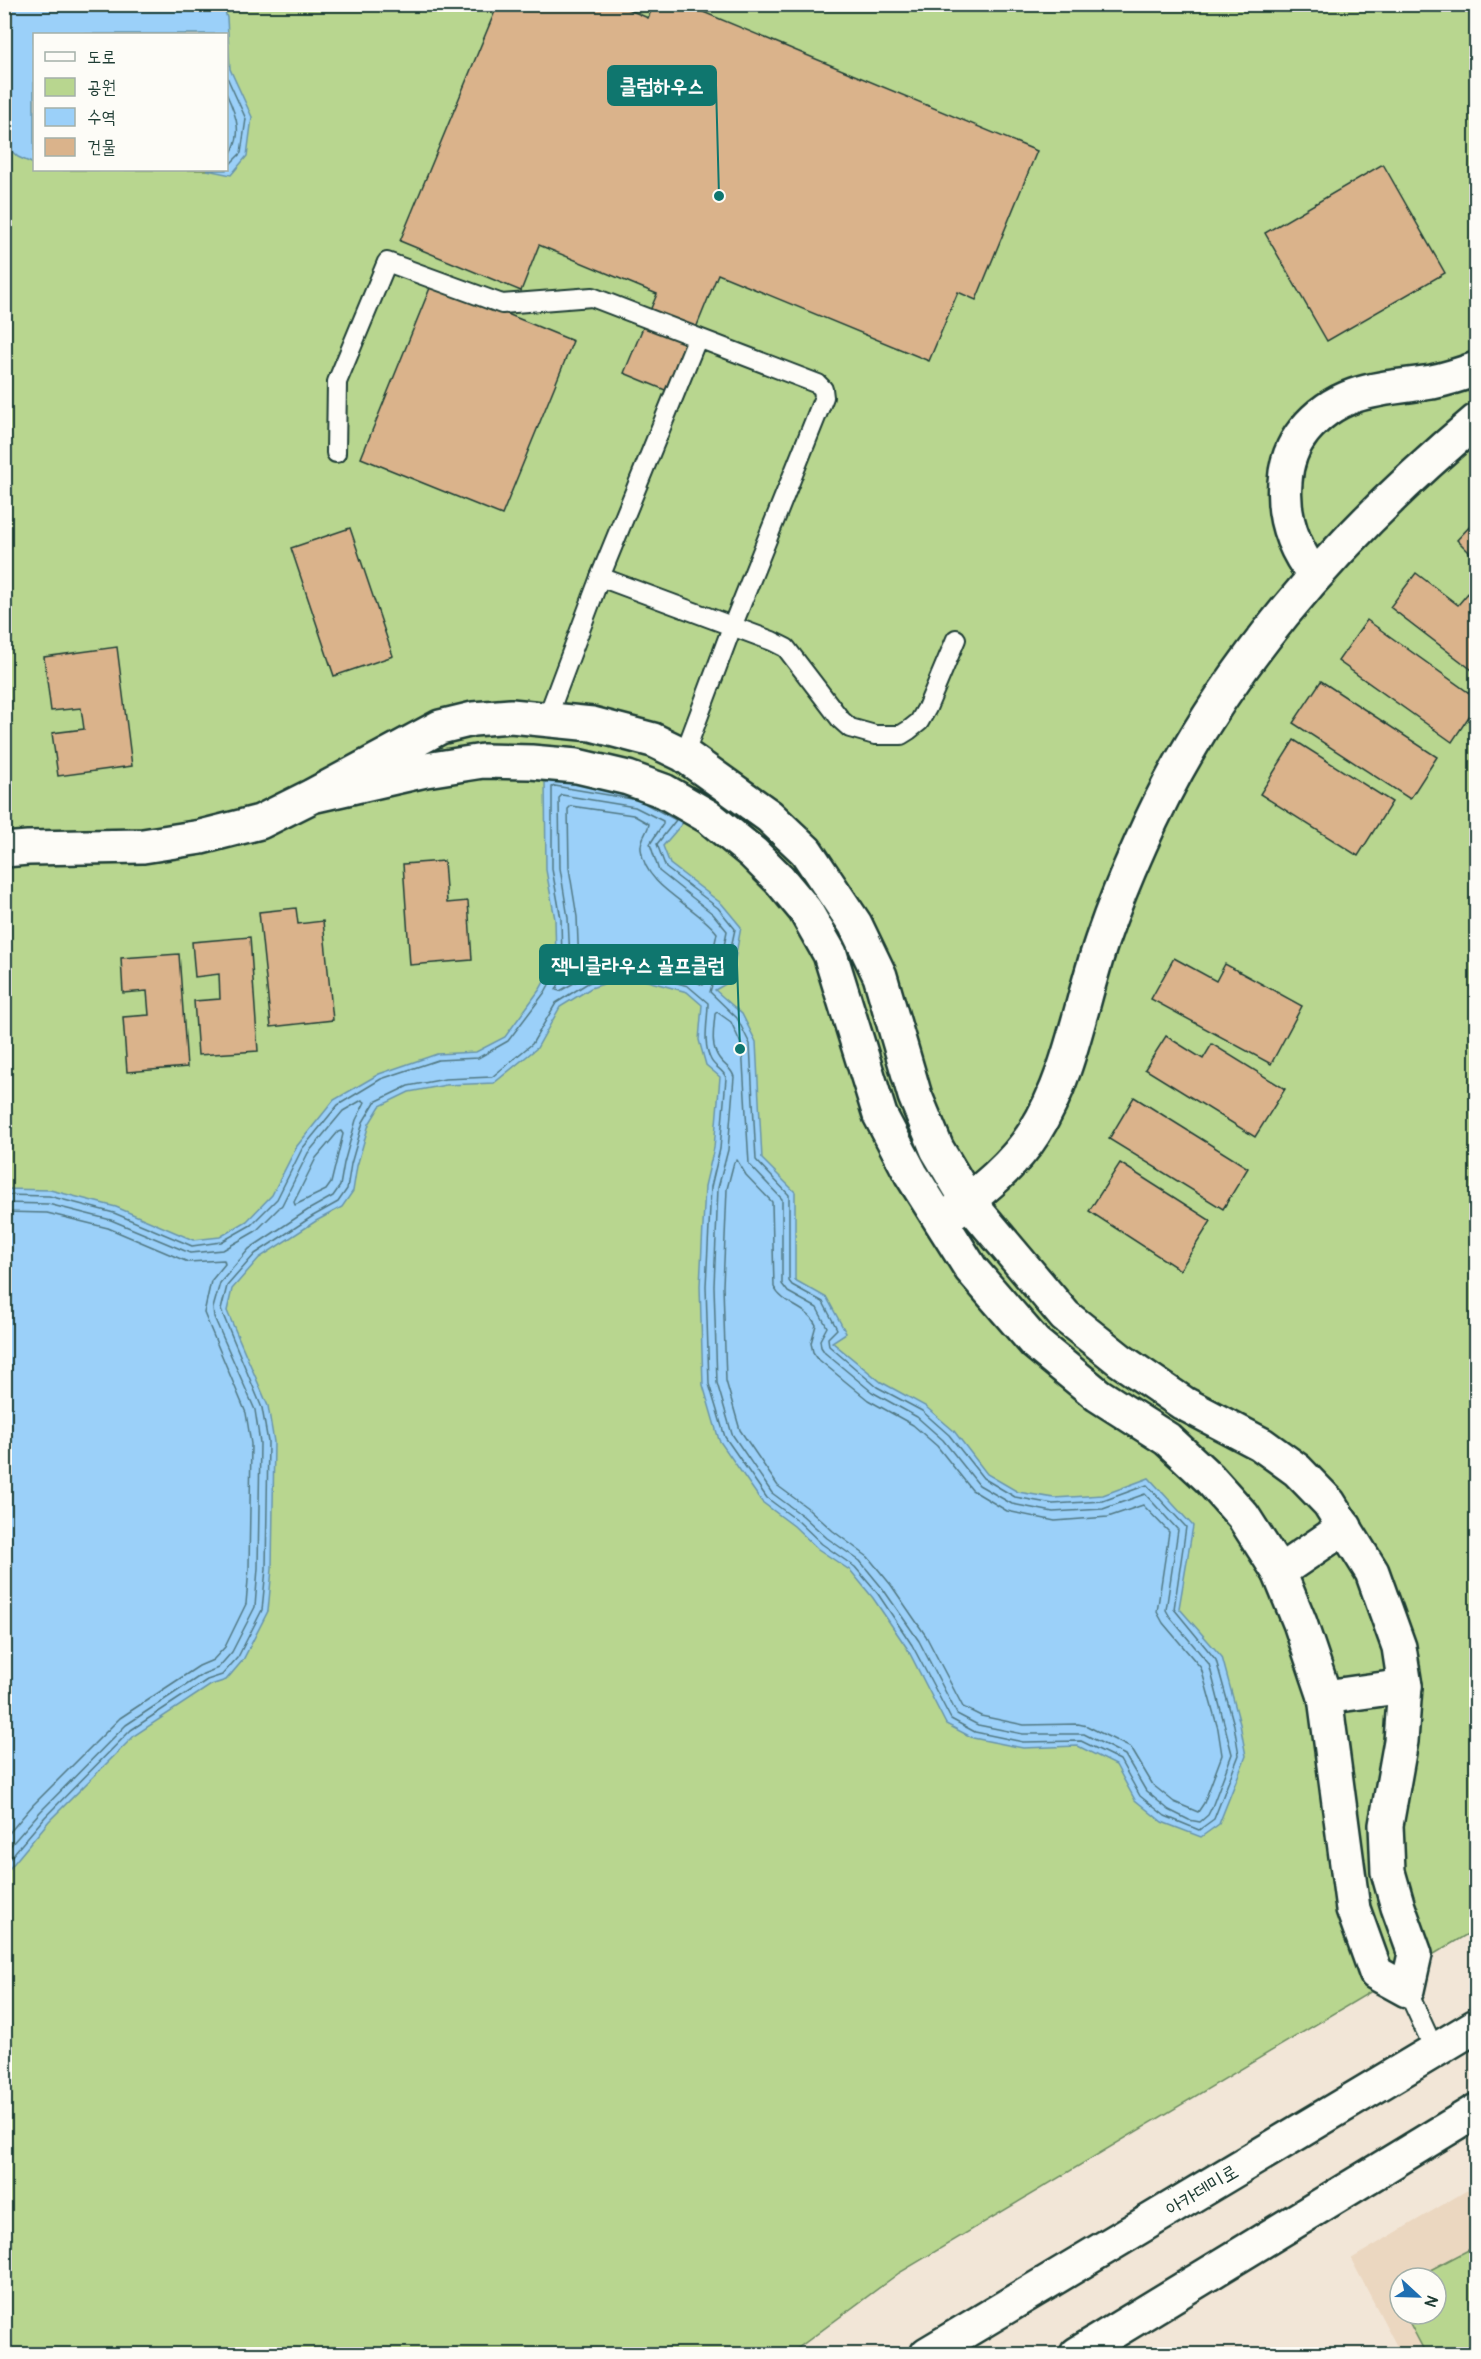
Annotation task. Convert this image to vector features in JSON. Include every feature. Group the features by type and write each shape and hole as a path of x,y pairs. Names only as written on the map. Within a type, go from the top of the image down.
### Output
{"street":[{"path":"1315,576 1303,561 1294,543 1285,510 1286,470 1290,453 1315,417 1332,404 1358,394 1386,387 1435,381 1476,369"},
{"path":"940,1222 1007,1167 1034,1133 1060,1082 1102,940 1140,844 1179,766 1219,700 1255,648 1346,541 1421,467 1476,421"},
{"path":"12,847 143,846 201,837 260,822 440,727 473,719 511,716 592,724 624,730 653,740 684,755 769,816 806,851 849,914 880,976 915,1096 937,1149 968,1201 1065,1316 1120,1360 1183,1403 1261,1444 1297,1470 1329,1503 1372,1572 1399,1647 1405,1686 1401,1742 1386,1825 1388,1872 1415,1954 1407,1990 1376,1973 1353,1909 1325,1697 1300,1623 1279,1572 1243,1516 1209,1478 1167,1439 1098,1395 1035,1343 971,1269 911,1174 880,1114 830,954 805,910 753,853 710,817 664,791 628,778 577,766 483,761 426,770 312,796"},
{"path":"531,762 547,718"},
{"path":"664,791 684,755"},
{"path":"1279,1572 1345,1527"},
{"path":"1325,1697 1405,1686"},
{"name":"아카데미로","path":"927,2355 1476,2026"},
{"path":"1077,2355 1476,2111"}],"lane":[{"path":"336,453 337,382 387,262 502,304 592,297 818,384 824,396 684,755"},
{"path":"547,718 600,577 697,339"},
{"path":"600,577 786,648 841,720 850,728 875,735 901,735 919,722 956,639"},
{"path":"1407,1990 1434,2051"}],"shaded area":[{"path":"1476,2185 1476,2354 1401,2354 1351,2259"}],"green space":[{"path":"5,5 1476,5 1476,1929 899,2273 790,2354 5,2354"},
{"path":"1476,2246 1476,2354 1426,2354 1411,2326 1448,2326 1448,2266 1438,2266"}],"water":[{"path":"5,4 223,5 228,33 33,33 33,164 18,157 5,145"},
{"path":"228,35 230,69 252,117 247,156 231,175 212,171 228,171"},
{"path":"545,778 640,794 687,818 663,846 670,864 722,904 741,927 731,981 715,990 742,1014 756,1042 762,1159 795,1192 795,1280 827,1298 846,1333 832,1342 881,1382 925,1406 954,1431 987,1474 1018,1492 1054,1498 1103,1495 1149,1478 1193,1526 1179,1608 1222,1657 1246,1756 1219,1824 1201,1837 1162,1822 1135,1800 1116,1765 1078,1746 1023,1748 973,1738 946,1724 907,1648 873,1598 851,1571 818,1549 794,1526 762,1502 719,1440 703,1385 700,1286 705,1186 714,1148 720,1077 706,1065 699,1040 702,1005 687,992 636,978 619,979 591,988 560,1007 537,1048 494,1083 446,1085 409,1092 380,1106 369,1124 357,1166 353,1191 342,1207 259,1258 232,1289 227,1311 268,1406 274,1442 272,1569 268,1611 243,1660 226,1680 211,1685 135,1735 49,1821 5,1874 5,1189 50,1190 116,1207 193,1240 220,1237 247,1221 272,1195 297,1146 334,1100 379,1074 437,1054 476,1052 505,1037 540,989 556,960 555,919 546,870"}],"building":[{"path":"498,4 616,4 648,18 654,4 684,4 1037,151 976,300 958,292 929,361 718,274 670,392 624,373 657,294 539,245 521,291 400,241"},
{"path":"1383,164 1445,273 1327,341 1265,233"},
{"path":"432,283 573,341 502,515 361,458"},
{"path":"1476,520 1476,559 1457,540"},
{"path":"350,528 393,656 334,676 291,548"},
{"path":"1416,573 1458,605 1469,592 1476,598 1476,673 1390,607"},
{"path":"1367,620 1476,698 1476,706 1452,742 1338,661"},
{"path":"117,647 132,766 58,776 52,733 84,729 81,708 51,711 44,657"},
{"path":"1321,681 1437,757 1410,799 1293,723"},
{"path":"1294,740 1392,802 1358,856 1260,794"},
{"path":"444,861 447,903 468,901 472,960 410,965 403,864"},
{"path":"296,908 298,924 323,921 333,1020 271,1027 259,912"},
{"path":"250,937 258,1051 198,1055 194,1001 220,999 219,974 195,977 192,942"},
{"path":"179,954 187,1067 127,1072 123,1017 149,1015 147,991 123,993 121,958"},
{"path":"1174,958 1216,981 1225,964 1302,1006 1271,1064 1151,999"},
{"path":"1166,1036 1203,1059 1212,1044 1285,1089 1255,1137 1145,1069"},
{"path":"1134,1097 1248,1168 1223,1209 1109,1139"},
{"path":"1120,1163 1211,1221 1180,1270 1089,1211"}],"place":[{"name":"클럽하우스","path":"719,196"},
{"name":"잭니클라우스 골프클럽","path":"740,1049"}]}
